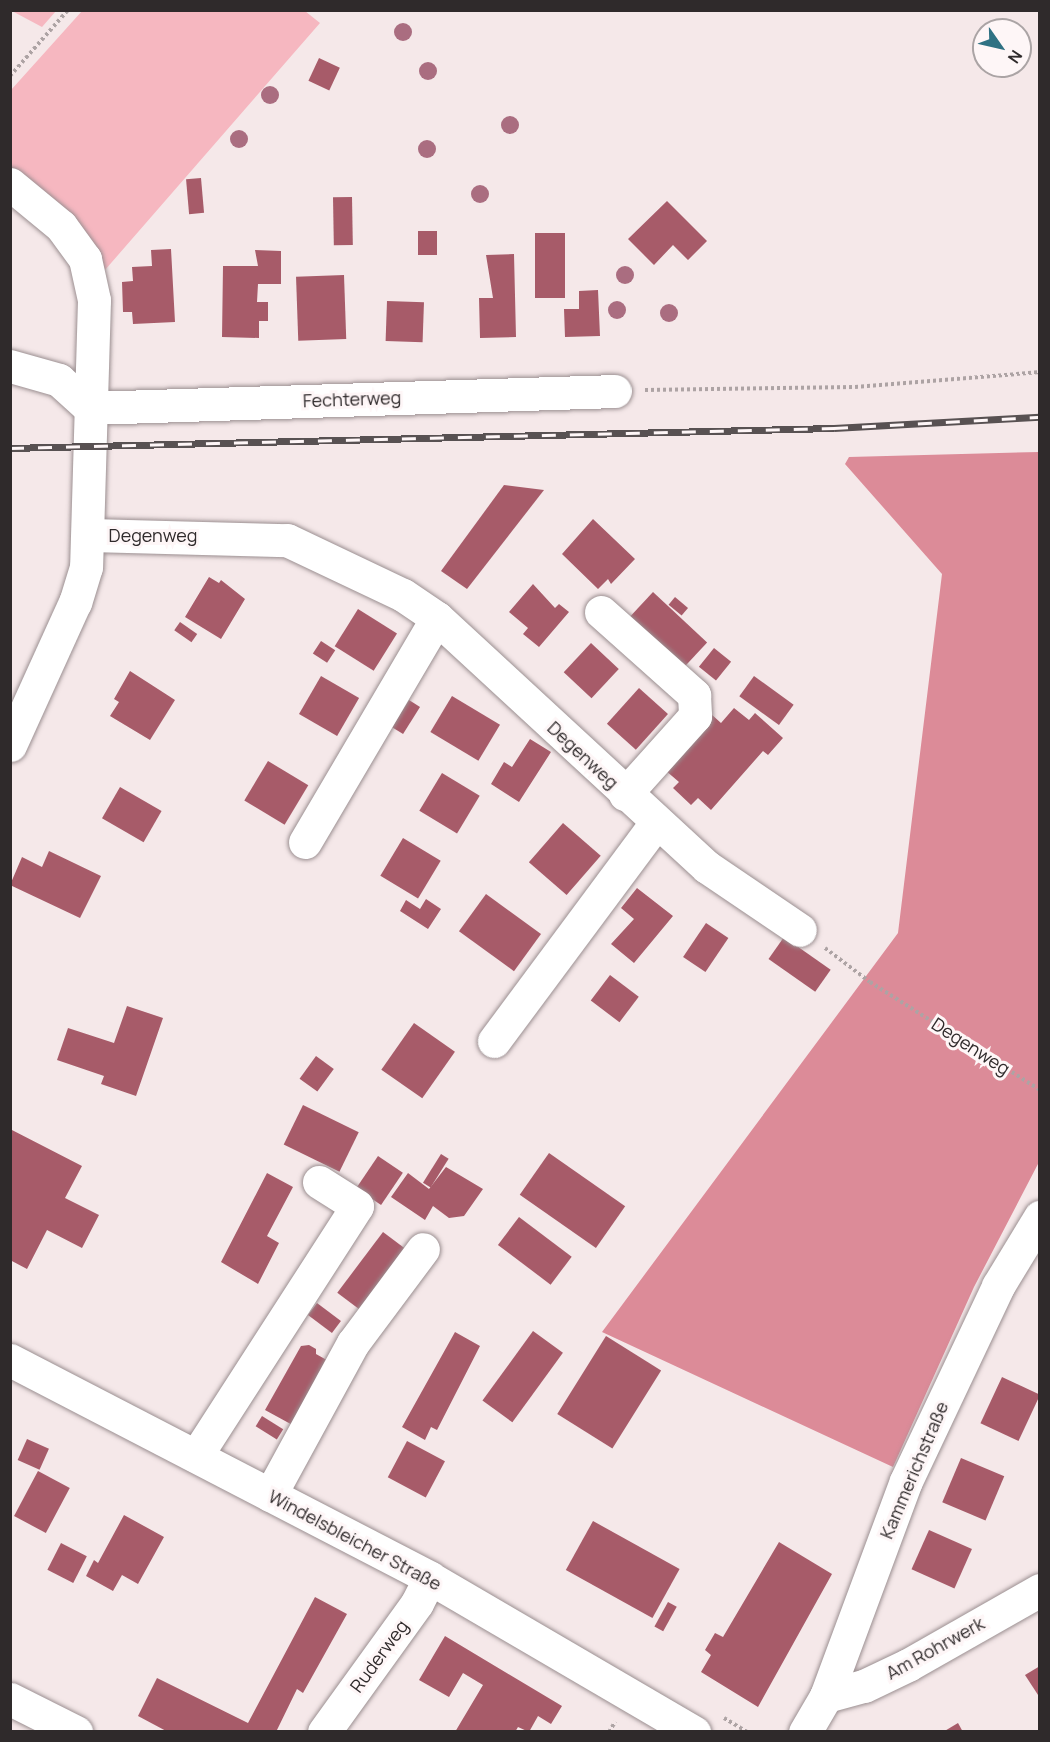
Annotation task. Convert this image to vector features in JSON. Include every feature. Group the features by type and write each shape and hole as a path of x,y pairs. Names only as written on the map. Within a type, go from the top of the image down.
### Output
{"street":[{"path":"10,184 61,226 85,259 94,300 90,408 90,535 75,602 25,680 10,745"},
{"path":"10,366 59,380 90,408"},
{"name":"Fechterweg","path":"90,408 615,391"},
{"name":"Degenweg","path":"90,535 287,540 403,595 437,618 656,823 725,882 800,930"},
{"path":"601,612 694,695 695,716 625,794"},
{"path":"305,842 437,618"},
{"path":"494,1041 656,823"},
{"path":"196,1456 210,1429 357,1206 319,1182"},
{"name":"Kammerichstraße","path":"805,1731 826,1696 906,1481 998,1286 1040,1217"},
{"path":"270,1495 353,1343 423,1249"},
{"name":"Windelsbleicher Straße","path":"10,1360 430,1578 694,1731"},
{"name":"Ruderweg","path":"324,1731 417,1603 430,1578"},
{"name":"Am Rohrwerk","path":"826,1696 864,1686 908,1665 1040,1590"},
{"path":"10,1699 76,1731"}],"path":[{"path":"10,76 68,10"},
{"path":"615,391 855,387 1040,372"},
{"name":"Degenweg","path":"800,930 870,982 1040,1090"}],"shaded area":[{"path":"12,11 56,11 42,27"},
{"path":"82,11 305,11 320,23 105,270 94,245 11,173 11,90"},
{"path":"1039,452 1039,1162 974,1287 893,1467 602,1332 898,933 942,574 845,464 849,457"}],"building":[{"path":"319,58 340,68 329,90 308,81"},
{"path":"201,178 204,213 189,214 186,179"},
{"path":"333,197 352,197 353,245 334,245"},
{"path":"667,201 707,241 688,260 673,245 654,265 628,239"},
{"path":"418,231 437,231 437,255 418,255"},
{"path":"535,233 565,233 565,298 535,298"},
{"path":"171,249 175,322 133,324 132,312 123,312 122,282 133,281 132,267 152,266 151,250"},
{"path":"255,250 281,251 281,284 258,284 257,302 268,302 268,321 259,321 259,338 222,337 223,266 258,266"},
{"path":"514,254 516,337 480,338 479,298 493,298 486,255"},
{"path":"344,275 346,339 298,341 296,277"},
{"path":"598,290 600,336 565,337 564,309 579,309 579,291"},
{"path":"387,301 424,302 423,342 386,341"},
{"path":"504,485 544,490 467,589 441,571"},
{"path":"593,519 635,559 611,584 608,579 598,589 562,554"},
{"path":"209,577 219,583 221,580 245,599 221,639 185,617"},
{"path":"533,584 555,608 559,604 569,612 539,647 523,634 528,628 509,612"},
{"path":"653,592 707,642 679,672 625,622"},
{"path":"675,597 688,608 682,616 669,605"},
{"path":"358,609 397,633 374,671 335,646"},
{"path":"180,622 197,634 191,642 174,630"},
{"path":"321,641 335,650 327,663 313,654"},
{"path":"591,643 619,669 592,698 564,672"},
{"path":"714,648 731,662 716,680 699,667"},
{"path":"130,671 175,700 150,740 110,716 119,702 114,699"},
{"path":"321,676 359,698 337,736 299,714"},
{"path":"754,676 794,705 779,725 739,696"},
{"path":"639,688 668,714 636,750 607,724"},
{"path":"452,696 500,725 478,761 430,732"},
{"path":"409,700 420,707 403,734 392,727"},
{"path":"734,708 749,720 755,713 783,738 768,755 763,751 711,810 698,798 691,805 673,788 679,782 665,770 711,714 721,723"},
{"path":"530,739 551,752 519,802 491,784 504,762 512,767"},
{"path":"268,761 308,785 285,825 244,800"},
{"path":"442,773 480,796 457,833 419,811"},
{"path":"120,787 162,811 144,842 102,818"},
{"path":"563,823 601,856 567,895 529,862"},
{"path":"403,838 441,861 418,898 380,876"},
{"path":"49,851 101,876 80,918 10,885 22,857 42,867"},
{"path":"637,888 673,916 634,963 611,944 634,919 621,908"},
{"path":"486,894 541,934 514,971 459,931"},
{"path":"426,899 441,909 428,929 400,911 406,900 420,909"},
{"path":"706,923 728,938 705,972 683,957"},
{"path":"784,937 831,970 815,992 769,959"},
{"path":"610,975 639,997 619,1022 591,1001"},
{"path":"127,1006 163,1018 136,1096 101,1084 104,1076 57,1060 68,1028 114,1043"},
{"path":"414,1023 455,1052 422,1098 381,1070"},
{"path":"316,1056 334,1069 317,1092 300,1079"},
{"path":"303,1105 359,1132 339,1172 284,1145"},
{"path":"10,1129 82,1166 65,1198 99,1215 82,1248 47,1230 27,1269 10,1260"},
{"path":"549,1153 625,1206 596,1248 520,1195"},
{"path":"441,1154 449,1159 431,1188 423,1183"},
{"path":"378,1156 403,1173 381,1205 356,1188"},
{"path":"446,1167 483,1189 464,1216 449,1218 433,1206 425,1220 391,1197 408,1173 429,1189"},
{"path":"267,1173 293,1187 267,1236 279,1243 258,1284 221,1262"},
{"path":"519,1217 572,1257 551,1285 498,1245"},
{"path":"383,1232 411,1253 365,1314 337,1293"},
{"path":"317,1303 341,1321 332,1333 308,1315"},
{"path":"533,1331 563,1353 512,1422 482,1401"},
{"path":"455,1332 480,1346 437,1430 431,1427 425,1440 402,1427"},
{"path":"606,1336 661,1370 612,1448 557,1414"},
{"path":"309,1345 316,1349 316,1354 332,1363 298,1428 265,1410 301,1346"},
{"path":"1002,1377 1040,1395 1019,1441 980,1423"},
{"path":"262,1416 283,1429 277,1439 256,1426"},
{"path":"27,1439 49,1449 40,1470 18,1460"},
{"path":"407,1441 445,1461 426,1497 388,1477"},
{"path":"961,1458 1004,1476 986,1521 942,1502"},
{"path":"38,1471 70,1488 46,1533 14,1516"},
{"path":"124,1515 164,1537 138,1584 122,1575 113,1591 86,1576 94,1560 98,1563"},
{"path":"593,1521 680,1569 652,1618 566,1570"},
{"path":"929,1530 972,1549 954,1588 912,1569"},
{"path":"779,1542 832,1574 758,1707 701,1672 711,1655 705,1650 715,1633 723,1637"},
{"path":"61,1543 87,1556 73,1583 47,1570"},
{"path":"315,1597 347,1614 303,1693 297,1689 276,1732 168,1732 138,1716 157,1678 248,1723"},
{"path":"668,1602 677,1607 663,1631 654,1626"},
{"path":"445,1636 562,1706 551,1724 538,1716 529,1732 518,1727 515,1732 455,1732 483,1685 463,1673 449,1697 419,1680"},
{"path":"1040,1666 1040,1698 1025,1675"},
{"path":"958,1723 963,1732 943,1732"}],"railway":[{"path":"10,448 834,428 1040,417"}]}
